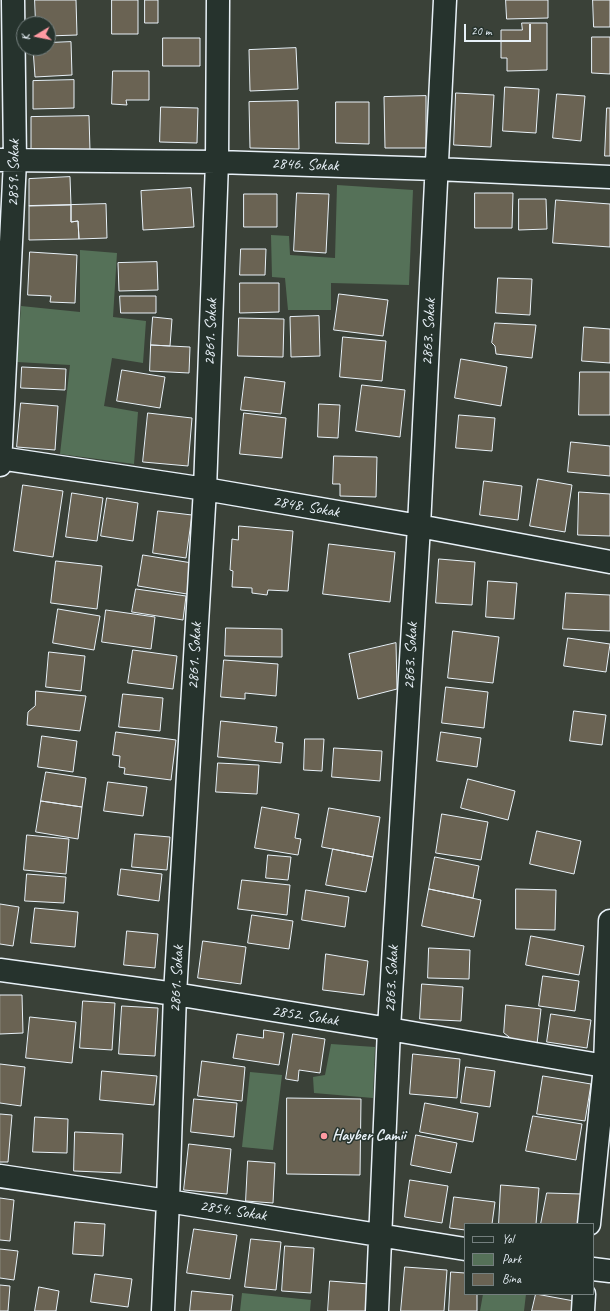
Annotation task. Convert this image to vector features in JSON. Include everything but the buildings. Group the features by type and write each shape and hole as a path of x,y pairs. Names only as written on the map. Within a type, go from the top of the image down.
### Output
{"street":[{"name":"2859. Sokak","path":"0,460 13,0"},
{"name":"2861. Sokak","path":"162,1311 168,1200 175,994 205,489 217,162 218,0"},
{"name":"2863. Sokak","path":"377,1311 389,1029 419,526 445,0"},
{"name":"2846. Sokak","path":"8,161 217,162 437,169 610,177"},
{"name":"2848. Sokak","path":"0,460 205,489 419,526 610,562"},
{"path":"589,1223 608,1067 610,921"},
{"name":"2852. Sokak","path":"0,970 175,994 608,1067"},
{"name":"2854. Sokak","path":"0,1176 168,1200 464,1249"},
{"path":"594,1269 610,1271"},
{"path":"583,1311 584,1295"}],"green space":[{"path":"337,185 413,190 409,285 331,283 331,310 288,310 285,278 272,277 271,235 289,236 290,255 335,258"},
{"path":"80,250 117,253 113,317 146,321 143,363 112,358 104,406 138,412 134,464 60,454 70,365 17,362 21,306 80,312"},
{"path":"331,1044 375,1047 373,1098 314,1093 313,1077 325,1075"},
{"path":"250,1072 282,1075 273,1150 242,1147"},
{"path":"242,1293 311,1300 310,1311 240,1311"},
{"path":"483,1295 526,1295 524,1311 480,1311"}],"place":[{"name":"Hayber Camii","path":"324,1136"}]}
